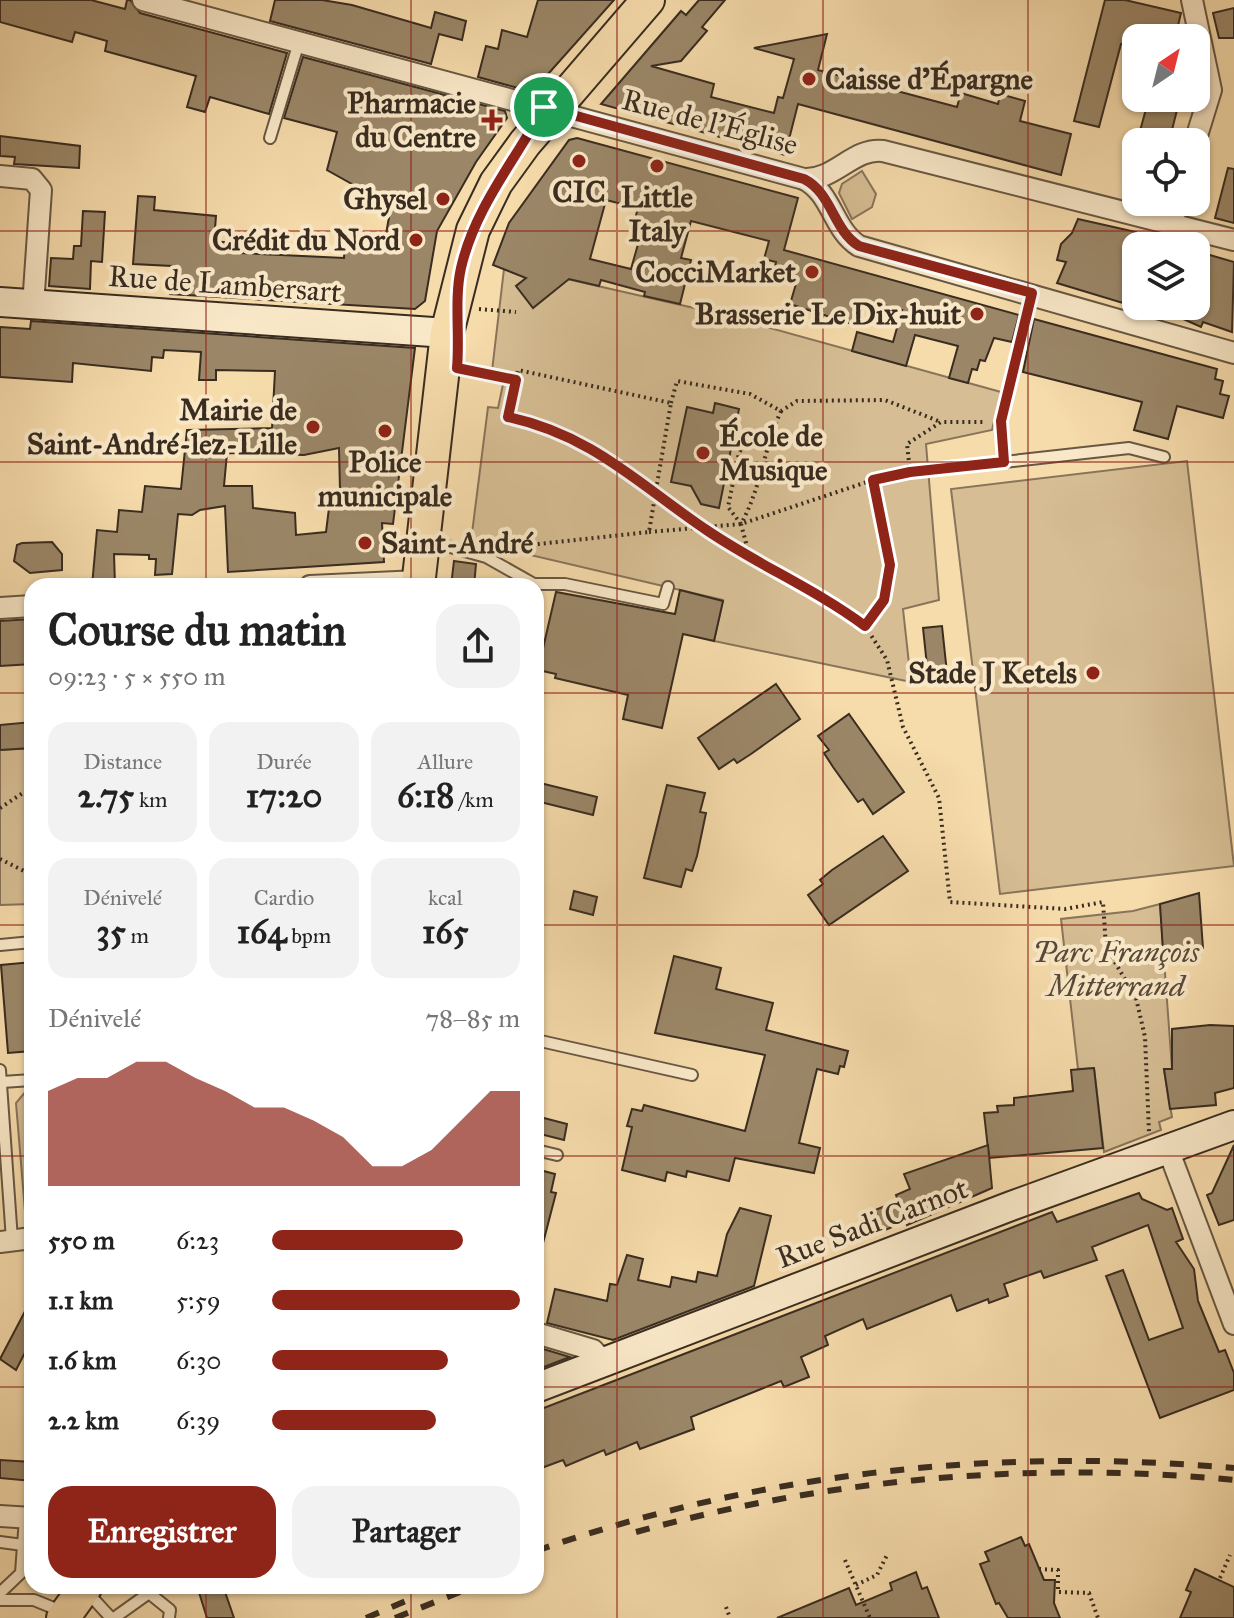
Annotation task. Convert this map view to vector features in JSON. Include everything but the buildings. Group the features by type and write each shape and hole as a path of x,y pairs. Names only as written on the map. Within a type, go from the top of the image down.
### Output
{"main road":[{"path":"422,578 433,533 460,272 490,194 551,102 648,0"}],"street":[{"name":"Rue de l'Église","path":"143,0 299,42 551,102 804,179"},
{"path":"1192,0 1211,90 1199,128"},
{"path":"804,179 824,177 876,150 1054,196 1105,205 1234,240"},
{"path":"0,176 32,179 41,190 33,306"},
{"path":"804,179 822,194 844,233 859,246 1234,353"},
{"path":"1172,223 1174,216"},
{"name":"Rue de Lambersart","path":"0,302 452,337"},
{"path":"0,608 24,606"},
{"name":"Rue Sadi Carnot","path":"544,1385 1234,1125"},
{"path":"1161,1152 1234,1324"},
{"path":"544,1335 583,1346 604,1362"},
{"path":"0,1516 24,1518"}],"lane":[{"path":"270,138 299,42"},
{"path":"1004,462 1001,421 1038,296"},
{"path":"928,470 1129,448 1164,457"},
{"path":"433,533 523,578"},
{"path":"544,584 565,584 663,604 668,587"},
{"path":"0,945 24,943"},
{"path":"544,1042 692,1075"},
{"path":"0,1070 15,1240"},
{"path":"2,1082 24,1081"},
{"path":"544,1152 557,1155"},
{"path":"0,1593 21,1573 24,1540"},
{"path":"0,1542 23,1545"},
{"path":"0,1600 83,1600 112,1618 148,1594"},
{"path":"150,1594 170,1610 169,1618"}],"path":[{"path":"452,337 516,312"},
{"path":"452,337 516,380"},
{"path":"671,403 518,370 508,417 578,441 656,490 705,530 750,558 823,595 865,626 887,660 903,727 939,798 950,902 1065,909 1103,902 1106,947 1136,998 1145,1037 1145,1094 1161,1152"},
{"path":"649,532 677,381 750,394 781,411"},
{"path":"741,524 759,483 772,431 781,411 797,401 885,400 941,422 1001,421"},
{"path":"910,472 907,444 941,422"},
{"path":"750,558 741,524 728,507 739,453 749,435 772,431"},
{"path":"486,557 507,546 649,532 705,530 741,524 873,480 928,470"},
{"path":"865,626 884,600 890,565 873,480"},
{"path":"0,808 24,792"},
{"path":"0,859 24,871"},
{"path":"856,1585 877,1575 888,1553"},
{"path":"1220,1578 1230,1555"},
{"path":"845,1560 870,1618"},
{"path":"1039,1569 1058,1570 1058,1592 1089,1593 1098,1618"},
{"path":"726,1607 730,1618"}],"green space":[{"path":"862,171 876,194 872,207 852,219 839,193 842,184"},
{"path":"504,269 567,279 716,313 1001,392 992,430 926,444 939,600 903,609 911,682 714,641 723,600 471,541 488,407 498,408 505,375 492,371"},
{"name":"Stade J Ketels","path":"1187,461 1234,866 1000,894 951,489"},
{"path":"24,748 24,904 0,905 0,750"},
{"name":"Parc François Mitterrand","path":"1160,904 1172,1069 1164,1070 1172,1117 1159,1122 1161,1130 1104,1152 1094,1068 1078,1069 1061,919 1133,911"},
{"path":"24,1093 24,1199 16,1103"}],"railway":[{"path":"544,1548 621,1524 707,1502 793,1484 880,1472 968,1464 1057,1461 1145,1462 1234,1468"},
{"path":"636,1532 783,1498 932,1479 1083,1473 1234,1480"},
{"path":"395,1618 455,1594"},
{"path":"366,1618 406,1601"}],"place":[{"name":"Caisse d'Épargne","path":"809,79"},
{"name":"Pharmacie du Centre","path":"492,120"},
{"name":"CIC","path":"579,161"},
{"name":"Little Italy","path":"657,166"},
{"name":"Ghysel","path":"443,199"},
{"name":"Crédit du Nord","path":"416,240"},
{"name":"CocciMarket","path":"812,272"},
{"name":"Brasserie Le Dix-huit","path":"977,314"},
{"name":"Mairie de Saint-André-lez-Lille","path":"313,427"},
{"name":"Police municipale","path":"385,431"},
{"name":"École de Musique","path":"703,453"},
{"name":"Saint-André","path":"365,543"},
{"name":"Stade J Ketels","path":"1093,673"}],"route":[{"path":"544,107 804,179 822,194 844,233 859,246 1032,293 1001,421 1004,462 910,472 873,480 890,565 889,584 884,600 865,626 823,595 750,558 705,530 656,490 578,441 530,422 508,417 516,380 457,368 460,272 466,250 496,183 523,145 544,107"}]}
